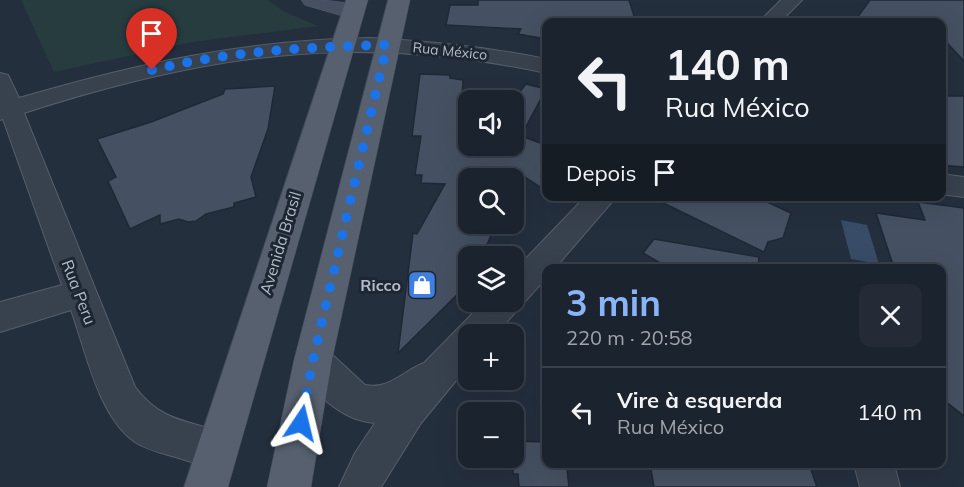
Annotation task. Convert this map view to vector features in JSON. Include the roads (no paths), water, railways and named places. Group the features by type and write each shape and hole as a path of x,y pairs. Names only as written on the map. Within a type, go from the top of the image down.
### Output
{"main road":[{"path":"313,0 355,6"},
{"path":"289,487 313,360 399,0"},
{"name":"Avenida Brasil","path":"206,487 355,6"}],"street":[{"path":"773,18 792,0"},
{"name":"Rua México","path":"3,101 74,89 194,60 257,51 387,45 472,52 542,65"},
{"name":"Rua Peru","path":"3,101 121,399 134,417 150,430 217,450"},
{"path":"946,185 964,187"},
{"path":"524,281 598,201"},
{"path":"0,317 80,294"},
{"path":"484,324 495,312"},
{"path":"359,487 384,443 458,352"},
{"path":"313,360 349,395 366,403 382,404 397,399 442,369"},
{"path":"875,468 880,487"}],"water":[{"path":"841,220 867,225 879,264 851,259"}],"place":[{"name":"Ricco","path":"422,285"}]}
